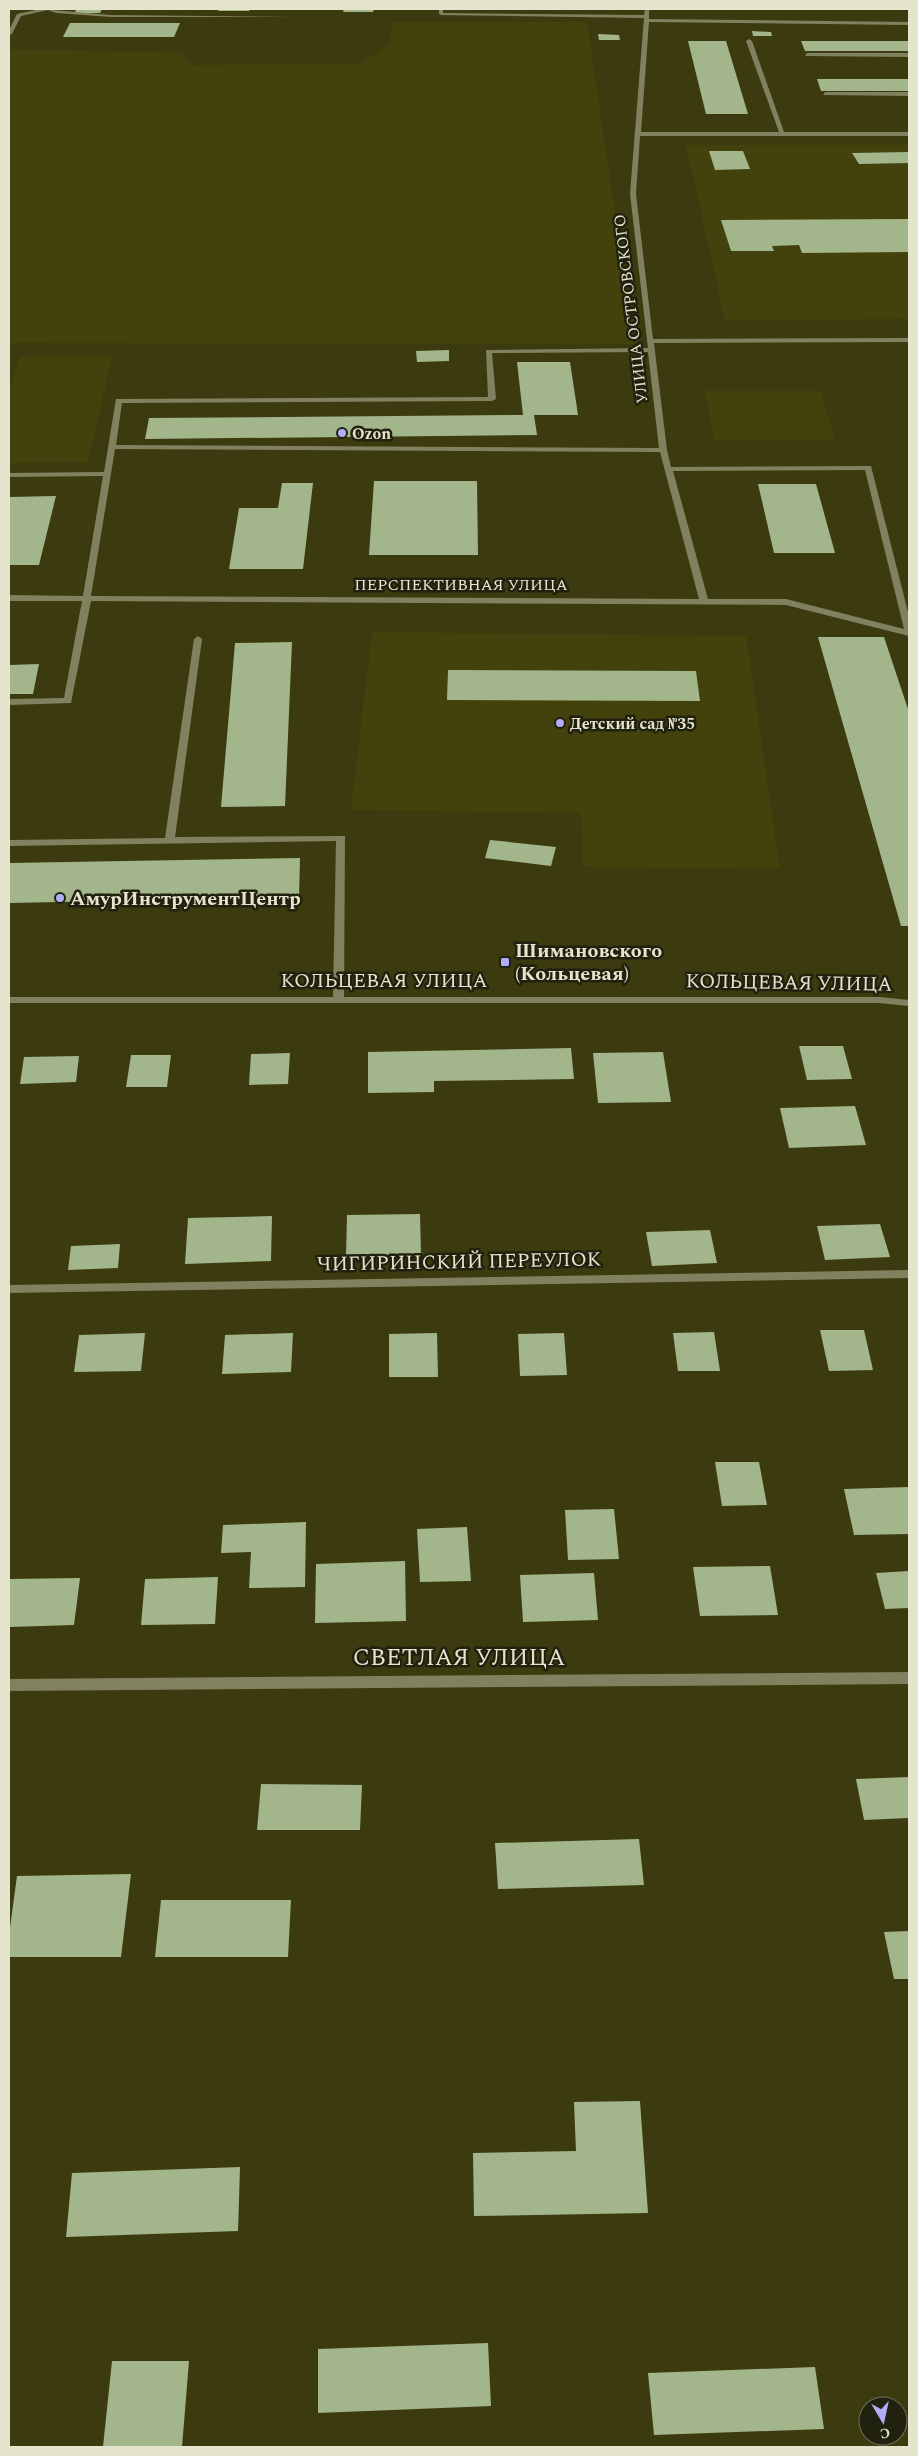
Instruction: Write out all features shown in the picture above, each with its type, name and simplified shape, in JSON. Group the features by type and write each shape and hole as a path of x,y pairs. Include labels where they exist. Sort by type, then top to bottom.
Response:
{"street":[{"path":"9,34 19,14 48,9 56,12 102,16 288,17"},
{"path":"441,9 441,14 909,23"},
{"name":"УЛИЦА ОСТРОВСКОГО","path":"647,9 633,194 663,450 704,601"},
{"path":"749,41 782,134"},
{"path":"807,55 909,55"},
{"path":"825,94 909,94"},
{"path":"638,134 909,134"},
{"path":"650,341 909,340"},
{"path":"9,702 68,701 87,597 118,401 492,398 488,351 651,350"},
{"path":"111,448 663,450"},
{"path":"667,469 868,468 909,633"},
{"path":"9,475 107,474"},
{"name":"ПЕРСПЕКТИВНАЯ УЛИЦА","path":"9,598 786,602 909,633"},
{"path":"170,840 198,640"},
{"path":"9,842 341,838 338,999"},
{"name":"КОЛЬЦЕВАЯ УЛИЦА","path":"9,1000 879,1000 908,1007"},
{"name":"ЧИГИРИНСКИЙ ПЕРЕУЛОК","path":"9,1289 909,1274"},
{"name":"СВЕТЛАЯ УЛИЦА","path":"9,1685 909,1678"}],"shaded area":[{"path":"392,22 587,22 634,344 9,343 9,49 181,53 192,65 359,64 390,44"},
{"path":"686,145 909,145 909,319 725,320"},
{"path":"19,357 112,357 88,462 9,463 9,391"},
{"path":"705,391 821,391 835,440 714,440"},
{"name":"Детский сад №35","path":"372,632 746,636 780,869 583,867 581,813 351,810"}],"building":[{"path":"77,9 102,9 100,13 74,13"},
{"path":"219,9 250,9 249,11 218,11"},
{"path":"344,9 374,9 373,12 343,12"},
{"path":"70,23 180,23 174,37 63,37"},
{"path":"752,31 771,32 772,36 753,36"},
{"path":"598,34 619,35 620,40 599,40"},
{"path":"688,41 726,41 748,114 706,114"},
{"path":"801,41 909,41 909,51 805,51"},
{"path":"817,79 909,79 909,91 821,91"},
{"path":"709,151 743,151 750,169 715,170"},
{"path":"909,152 909,163 859,164 852,153"},
{"path":"909,219 909,252 802,253 799,245 772,246 774,251 731,251 721,220"},
{"path":"449,350 449,361 417,362 416,351"},
{"path":"517,362 570,362 578,415 534,415 537,435 145,439 149,418 523,415"},
{"path":"374,481 477,481 478,555 369,555"},
{"path":"282,483 313,483 303,569 229,569 239,508 278,508"},
{"path":"758,484 816,484 835,553 774,553"},
{"path":"56,496 39,565 9,565 9,497"},
{"path":"818,637 884,637 909,712 909,926 901,926"},
{"path":"292,642 285,806 221,807 235,643"},
{"path":"39,664 33,694 9,694 9,665"},
{"path":"448,670 696,671 700,701 447,700"},
{"path":"490,840 556,847 551,866 485,858"},
{"path":"300,858 299,897 9,903 9,863"},
{"path":"799,1046 843,1046 852,1079 807,1080"},
{"path":"571,1048 574,1079 434,1081 434,1092 368,1093 368,1052"},
{"path":"663,1052 671,1102 598,1103 593,1053"},
{"path":"290,1053 288,1084 249,1085 251,1054"},
{"path":"131,1055 171,1055 167,1087 126,1087"},
{"path":"79,1056 76,1082 20,1084 24,1057"},
{"path":"855,1106 866,1145 789,1148 780,1108"},
{"path":"420,1214 421,1255 346,1256 347,1215"},
{"path":"272,1216 271,1261 185,1264 188,1218"},
{"path":"880,1224 890,1257 825,1260 817,1226"},
{"path":"710,1230 717,1263 652,1266 646,1232"},
{"path":"120,1244 118,1268 68,1270 71,1246"},
{"path":"820,1330 864,1330 873,1370 829,1371"},
{"path":"714,1332 720,1371 678,1371 673,1333"},
{"path":"145,1333 141,1371 74,1372 79,1335"},
{"path":"293,1333 291,1372 222,1374 225,1335"},
{"path":"437,1333 438,1377 389,1377 389,1334"},
{"path":"564,1333 567,1375 520,1376 518,1334"},
{"path":"715,1462 759,1462 767,1505 722,1506"},
{"path":"909,1487 909,1534 854,1535 844,1489"},
{"path":"614,1509 619,1559 568,1560 565,1510"},
{"path":"306,1522 305,1587 249,1588 251,1552 221,1553 223,1525"},
{"path":"467,1527 471,1581 420,1582 417,1529"},
{"path":"405,1561 406,1621 315,1623 316,1564"},
{"path":"770,1566 778,1615 700,1616 693,1567"},
{"path":"909,1571 909,1608 885,1609 876,1573"},
{"path":"594,1573 598,1620 523,1622 520,1575"},
{"path":"218,1577 215,1624 141,1625 145,1579"},
{"path":"80,1578 74,1625 9,1627 9,1579"},
{"path":"909,1777 909,1818 864,1820 856,1779"},
{"path":"261,1784 362,1785 360,1830 257,1830"},
{"path":"639,1839 644,1885 498,1889 495,1843"},
{"path":"131,1874 121,1957 9,1957 9,1935 17,1876"},
{"path":"161,1900 291,1900 288,1957 155,1957"},
{"path":"909,1931 909,1979 894,1979 884,1932"},
{"path":"640,2101 648,2213 474,2216 473,2153 576,2151 574,2102"},
{"path":"240,2167 238,2231 66,2237 72,2173"},
{"path":"488,2343 491,2406 318,2413 318,2349"},
{"path":"112,2361 189,2361 182,2447 103,2447"},
{"path":"815,2367 824,2429 654,2435 648,2373"}],"place":[{"name":"Ozon","path":"342,433"},
{"name":"Детский сад №35","path":"560,723"},
{"name":"АмурИнструментЦентр","path":"60,898"},
{"name":"Шимановского (Кольцевая)","path":"505,962"}]}
